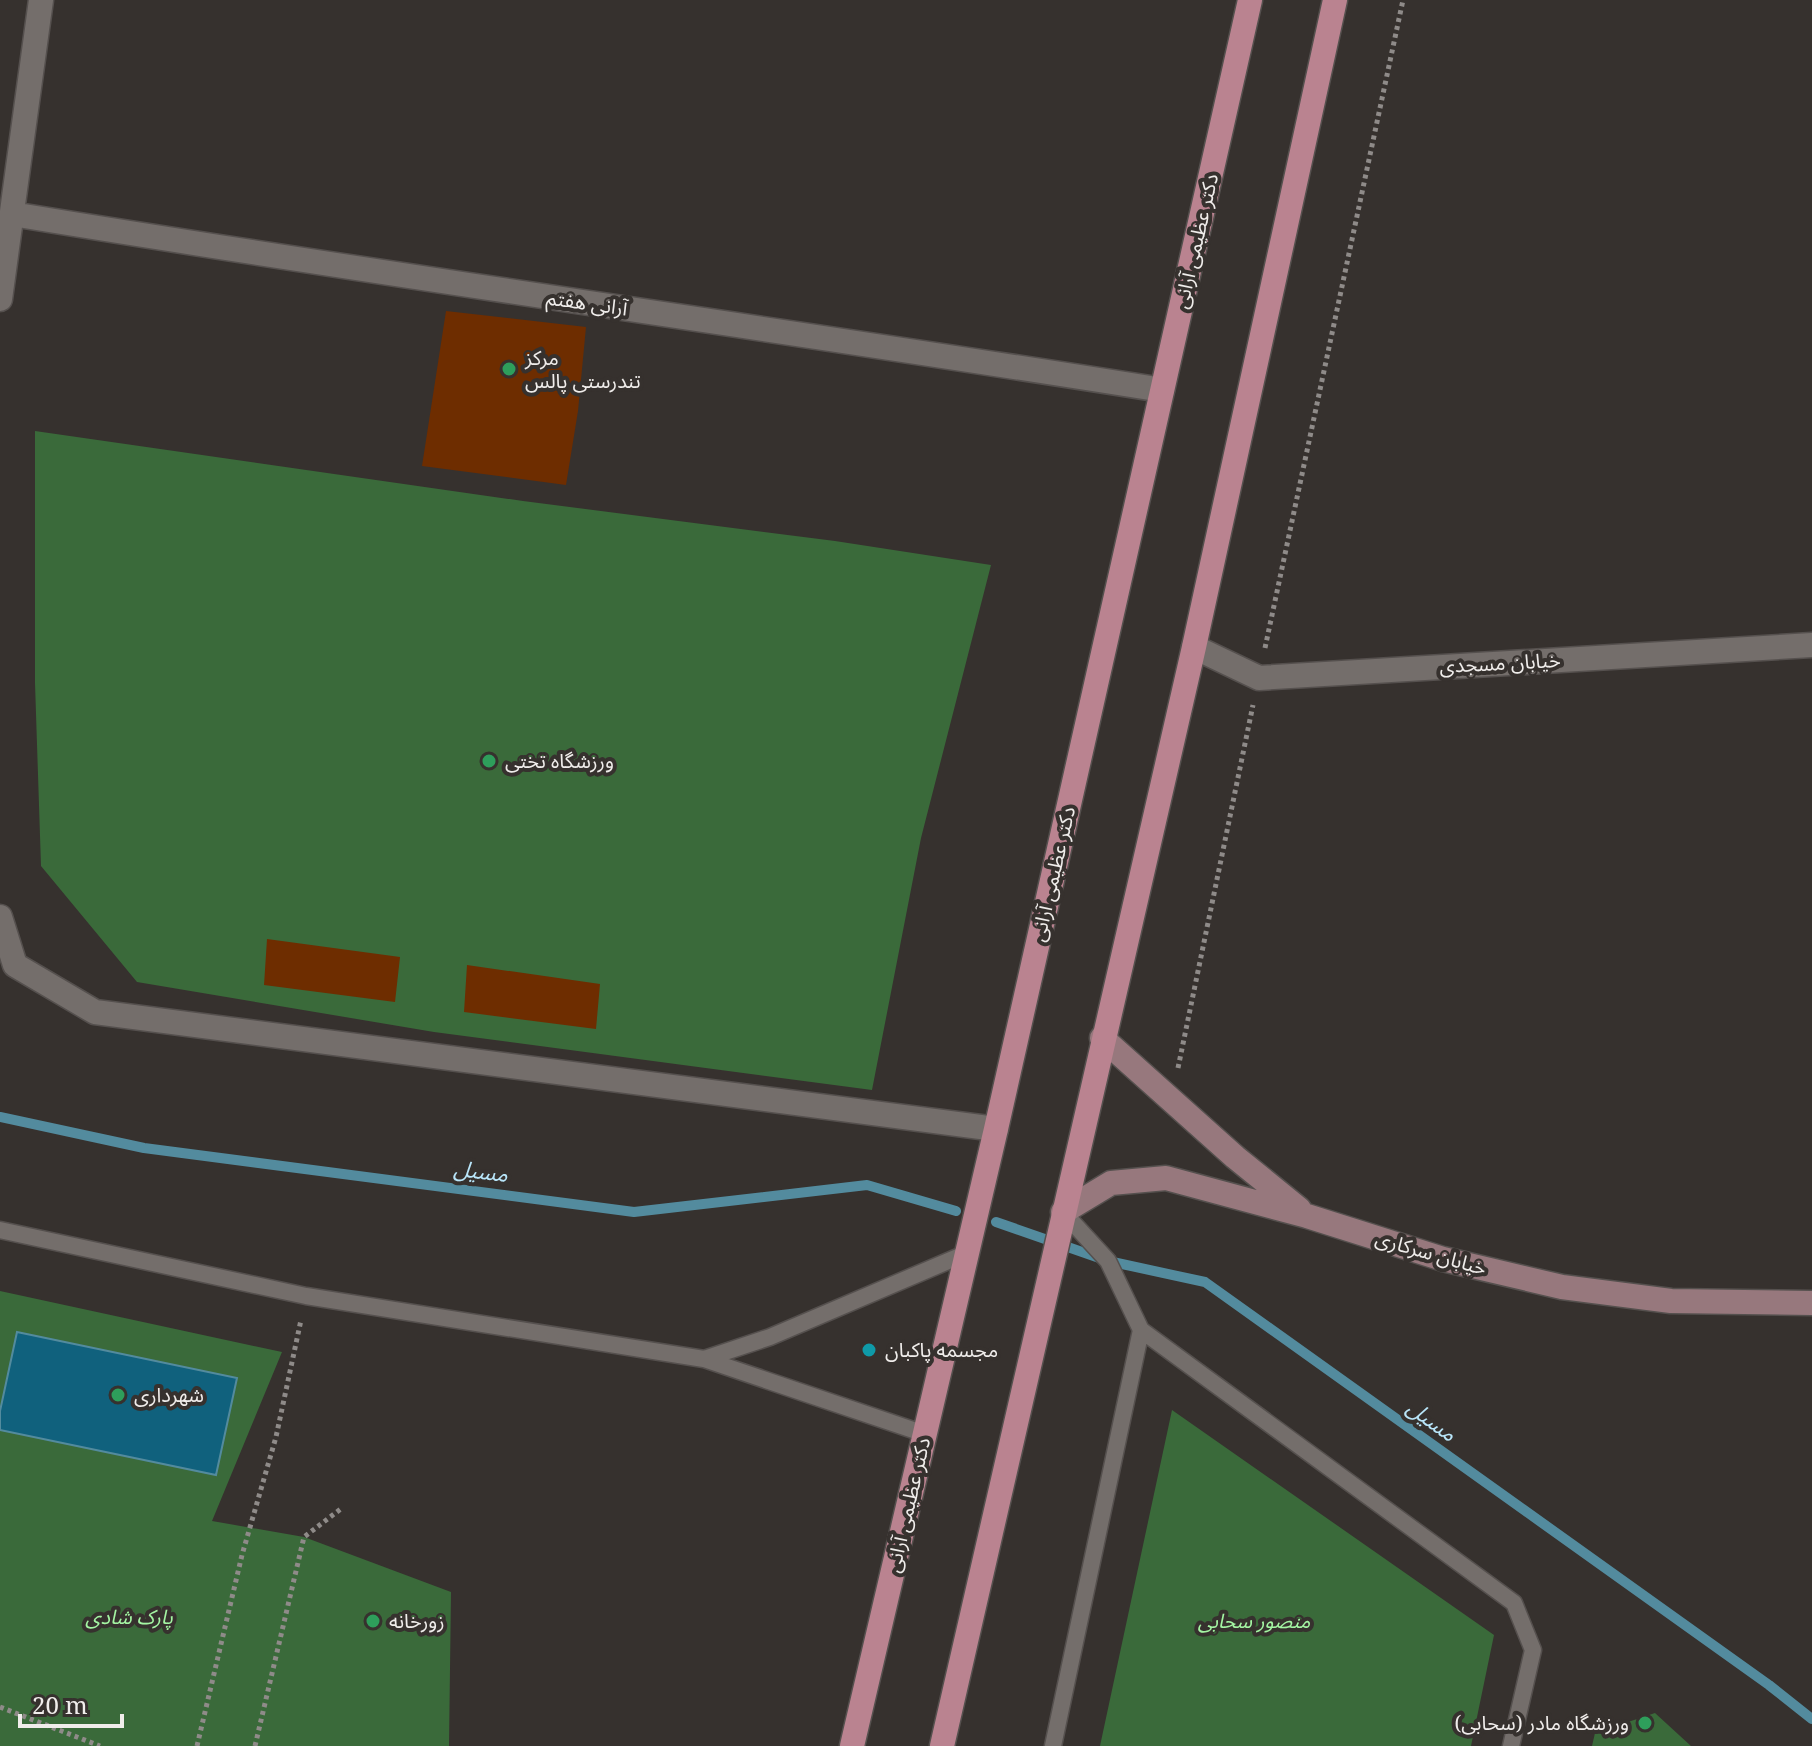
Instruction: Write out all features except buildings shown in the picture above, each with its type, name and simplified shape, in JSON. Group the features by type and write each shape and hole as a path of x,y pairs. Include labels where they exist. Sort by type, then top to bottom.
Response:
{"main road":[{"name":"دکتر عظیمی آرانی","path":"852,1746 996,1129 1250,0"},
{"path":"942,1746 1194,647 1335,0"}],"street":[{"path":"0,299 41,0"},
{"name":"آرانی هفتم","path":"12,214 304,262 1162,390"},
{"name":"خیابان مسجدی","path":"1194,647 1259,678 1812,645"},
{"path":"0,917 15,965 95,1012 996,1129"},
{"path":"1102,1038 1235,1157 1307,1216"},
{"name":"خیابان سرکاری","path":"1062,1218 1111,1183 1166,1178 1307,1216 1443,1259 1562,1287 1671,1301 1812,1303"}],"lane":[{"path":"1062,1218 1108,1261 1141,1330 1514,1603 1533,1650 1511,1746"},
{"path":"0,1230 306,1296 704,1359 925,1434"},
{"path":"704,1359 770,1337 967,1253"},
{"path":"1053,1746 1141,1330"}],"path":[{"path":"1172,1100 1403,0"},
{"path":"197,1746 242,1555 276,1437 306,1296"},
{"path":"255,1746 304,1537 342,1508"},
{"path":"0,1707 100,1746"}],"green space":[{"name":"ورزشگاه تختی","path":"35,431 991,565 921,838 872,1090 434,1032 137,982 41,866 35,683"},
{"name":"پارک شادی","path":"0,1291 282,1352 212,1521 304,1537 451,1592 449,1746 0,1746"},
{"name":"منصور سحابی","path":"1172,1410 1494,1635 1471,1746 1100,1746"},
{"name":"ورزشگاه مادر (سحابی)","path":"1655,1713 1691,1746 1592,1746 1595,1733"}],"water":[{"name":"شهرداری","path":"17,1332 237,1378 216,1475 0,1430 0,1411"}],"waterway":[{"name":"مسیل","path":"0,1117 144,1148 634,1212 867,1185 956,1211"},
{"name":"مسیل","path":"996,1222 1108,1261 1205,1282 1769,1685 1812,1719"}],"place":[{"name":"مرکز تندرستی پالس","path":"509,369"},
{"name":"ورزشگاه تختی","path":"489,761"},
{"name":"مجسمه پاکبان","path":"869,1350"},
{"name":"شهرداری","path":"118,1395"},
{"name":"زورخانه","path":"373,1621"},
{"name":"ورزشگاه مادر (سحابی)","path":"1645,1723"}]}
